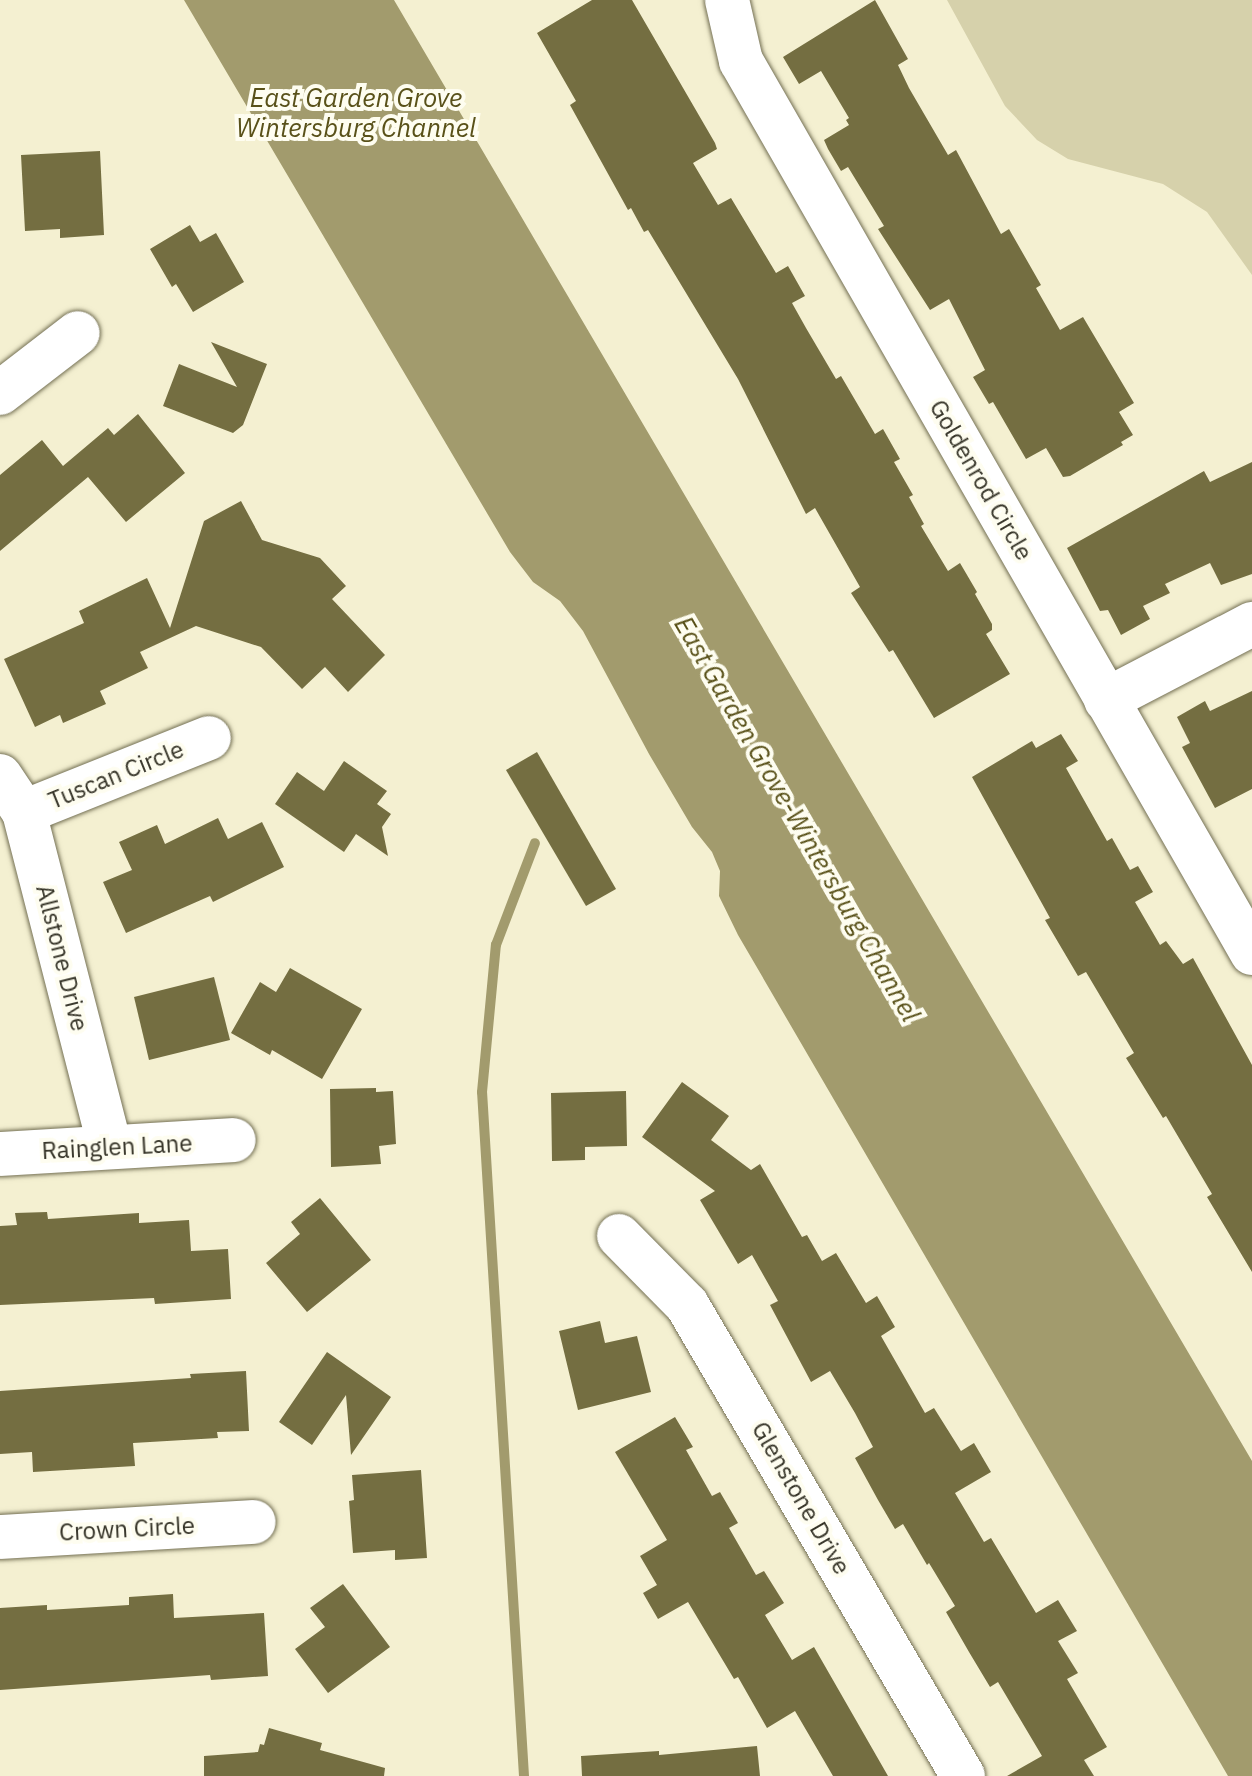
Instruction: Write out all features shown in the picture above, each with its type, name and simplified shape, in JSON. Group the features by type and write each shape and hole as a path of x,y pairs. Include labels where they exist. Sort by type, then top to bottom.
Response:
{"street":[{"name":"Goldenrod Circle","path":"727,0 741,61 1252,953"},
{"path":"0,393 78,333"},
{"path":"1106,700 1252,624"},
{"name":"Tuscan Circle","path":"24,812 209,738"},
{"name":"Allstone Drive","path":"0,776 24,812 110,1146"},
{"name":"Rainglen Lane","path":"0,1154 234,1140"},
{"name":"Glenstone Drive","path":"619,1236 687,1305 963,1776"},
{"name":"Crown Circle","path":"0,1537 254,1522"}],"shaded area":[{"path":"947,0 1252,0 1252,275 1207,212 1163,184 1068,159 1037,140 1005,106"}],"water":[{"name":"East Garden Grove Wintersburg Channel","path":"184,0 394,0 1252,1461 1252,1776 1228,1776 738,935 719,896 720,871 712,852 692,827 649,754 583,631 560,601 533,582 510,552"}],"building":[{"path":"592,0 632,0 715,143 717,149 693,163 718,205 731,198 776,273 788,266 805,296 792,303 806,328 836,379 841,376 875,434 883,429 900,459 894,462 913,495 909,497 924,524 921,526 948,571 960,563 977,592 975,594 992,624 992,630 986,634 1010,674 934,718 893,650 889,652 851,593 860,587 815,508 806,514 738,379 648,230 644,232 631,208 628,210 570,105 576,101 537,33"},
{"path":"875,0 908,59 898,65 909,88 948,155 956,150 1001,234 1009,229 1041,285 1036,288 1060,330 1083,317 1134,403 1119,412 1133,435 1121,442 1123,445 1070,476 1063,477 1046,448 1026,459 993,402 989,404 973,377 985,370 949,299 930,310 878,229 884,226 848,167 841,171 828,149 824,140 849,125 846,120 849,118 821,71 799,84 783,57"},
{"path":"100,151 104,235 60,238 60,229 25,231 21,155"},
{"path":"190,225 200,242 216,233 244,282 193,312 176,284 172,287 150,249"},
{"path":"211,342 267,364 243,425 233,433 163,406 179,364 237,387"},
{"path":"138,414 185,473 126,522 88,477 0,551 0,475 42,440 63,466 108,428 114,435"},
{"path":"1252,462 1252,574 1221,585 1210,563 1165,584 1170,593 1143,606 1150,619 1121,635 1108,610 1100,611 1067,548 1204,471 1210,482"},
{"path":"241,501 262,540 320,558 346,586 332,599 385,655 348,692 325,667 302,689 261,647 196,626 140,652 148,668 100,691 106,704 63,723 60,715 35,727 4,659 84,623 79,611 147,578 170,628 204,521"},
{"path":"1252,691 1252,789 1215,808 1182,747 1190,743 1177,717 1205,701 1210,711"},
{"path":"1061,734 1078,761 1066,768 1107,841 1112,838 1130,870 1138,866 1153,892 1135,902 1160,945 1166,941 1183,964 1193,958 1252,1065 1252,1272 1207,1197 1212,1194 1166,1116 1163,1118 1126,1058 1134,1053 1086,972 1078,976 1045,920 1050,918 972,777 1032,741 1036,748"},
{"path":"537,752 616,889 586,906 506,770"},
{"path":"344,761 387,791 377,804 391,814 382,827 388,856 356,834 344,852 275,804 297,772 324,791"},
{"path":"218,818 228,839 262,822 284,867 213,902 210,896 126,933 103,882 132,870 119,842 157,825 165,844"},
{"path":"290,968 362,1009 322,1079 272,1050 270,1055 231,1033 260,982 276,992"},
{"path":"214,977 230,1040 149,1060 134,997"},
{"path":"682,1082 729,1116 711,1140 751,1170 760,1164 802,1237 807,1235 822,1261 836,1253 866,1303 877,1296 895,1327 881,1336 925,1413 934,1408 961,1451 974,1443 991,1472 955,1493 984,1542 991,1538 1036,1613 1058,1600 1077,1631 1058,1641 1078,1673 1067,1679 1107,1747 1084,1760 1094,1776 1007,1776 1042,1756 998,1682 990,1687 946,1612 955,1606 903,1524 895,1529 855,1458 873,1447 855,1413 830,1371 811,1382 770,1305 778,1301 752,1255 738,1264 700,1200 715,1191 642,1137"},
{"path":"376,1088 376,1092 393,1091 396,1144 379,1146 381,1164 331,1167 330,1089"},
{"path":"626,1091 627,1146 585,1147 585,1160 552,1161 551,1093"},
{"path":"320,1198 371,1260 307,1312 266,1263 300,1234 291,1222"},
{"path":"47,1212 48,1219 139,1213 139,1223 189,1220 191,1251 228,1249 231,1299 155,1304 154,1298 0,1305 0,1226 17,1225 15,1213"},
{"path":"600,1321 605,1343 637,1336 651,1392 578,1410 559,1331"},
{"path":"327,1352 391,1397 351,1455 346,1395 312,1445 279,1422"},
{"path":"246,1371 249,1431 217,1432 218,1438 133,1443 135,1466 33,1472 32,1452 0,1454 0,1391 191,1378 190,1374"},
{"path":"675,1417 693,1447 686,1450 712,1496 720,1492 738,1523 729,1528 756,1575 764,1571 784,1603 765,1615 792,1660 814,1647 888,1776 833,1776 795,1711 767,1728 738,1677 734,1679 688,1602 658,1619 643,1593 657,1585 640,1556 667,1540 615,1452"},
{"path":"421,1470 427,1558 395,1560 395,1550 353,1553 349,1501 354,1500 352,1475"},
{"path":"343,1584 390,1647 328,1693 295,1649 325,1627 310,1608"},
{"path":"173,1594 174,1618 264,1613 268,1676 211,1680 210,1675 0,1690 0,1608 47,1605 47,1610 129,1605 129,1597"},
{"path":"269,1728 322,1743 320,1750 385,1768 384,1776 204,1776 204,1756 258,1752 260,1744 264,1745"},
{"path":"757,1746 760,1776 582,1776 581,1756 659,1751 659,1755"}],"waterway":[{"path":"524,1776 482,1092 496,945 535,843"}],"water label":[{"name":"East Garden Grove-Wintersburg Channel","path":"797,819"}]}
